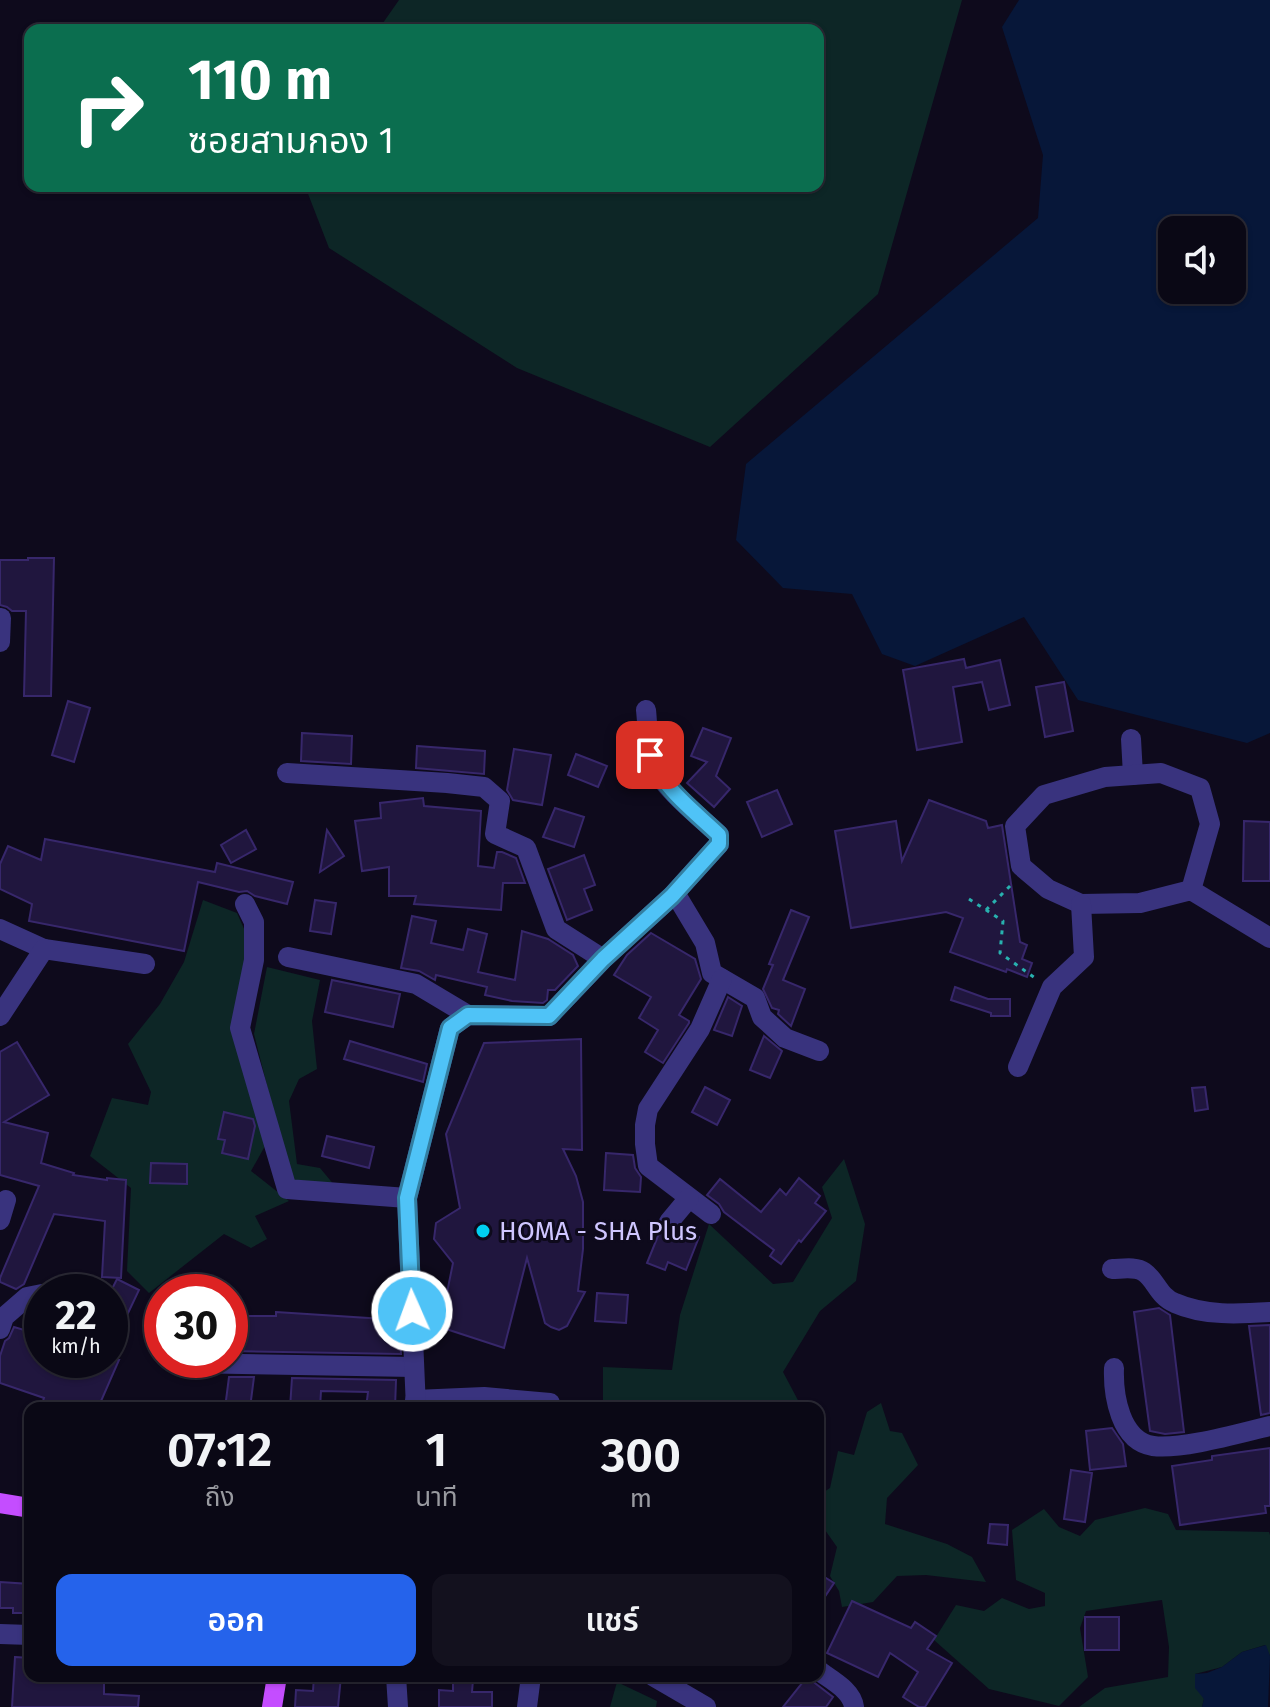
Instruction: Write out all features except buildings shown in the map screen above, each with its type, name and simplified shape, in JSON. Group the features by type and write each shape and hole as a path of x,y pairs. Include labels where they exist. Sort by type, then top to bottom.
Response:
{"main road":[{"path":"0,1503 24,1507"},
{"path":"272,1707 276,1682"}],"street":[{"path":"0,642 1,618"},
{"path":"288,957 416,984 468,1015 549,1016 603,959 675,893 719,844 719,835 665,782 655,768 650,755 646,710"},
{"path":"1131,739 1133,775"},
{"path":"287,773 484,787 500,801 495,834 526,848 556,929 603,959"},
{"path":"1191,890 1210,824 1200,788 1161,773 1105,777 1044,795 1015,826 1021,866 1048,889 1081,904 1140,903 1191,890 1270,938"},
{"path":"675,893 705,943 712,973 755,998 762,1017 785,1038 819,1051"},
{"path":"245,904 254,922 254,960 240,1028 287,1189 407,1198"},
{"path":"1018,1067 1051,990 1084,957 1081,904"},
{"path":"0,929 44,949 145,964"},
{"path":"0,1016 44,949"},
{"path":"711,1214 648,1166 645,1125 648,1109 700,1029 722,979"},
{"path":"416,1402 407,1198 450,1028 468,1015"},
{"path":"669,1222 689,1198"},
{"path":"1112,1269 1144,1272 1166,1299 1202,1311 1270,1312"},
{"path":"1,1320 24,1300"},
{"path":"248,1364 414,1367"},
{"path":"1114,1368 1113,1384 1122,1420 1141,1442 1153,1446 1180,1445 1270,1426"},
{"path":"430,1402 466,1396 538,1402"},
{"path":"0,1634 24,1635"},
{"path":"824,1675 851,1695 854,1707"},
{"path":"396,1682 398,1707"},
{"path":"527,1707 530,1682"},
{"path":"663,1682 706,1707"}],"path":[{"path":"986,910 1026,870"},
{"path":"969,899 1003,921 1000,953 1051,990"}],"green space":[{"path":"399,0 962,0 878,294 710,447 517,368 329,248 307,192 824,192 824,24 382,24"},
{"path":"203,900 237,913 245,931 245,965 232,1032 265,1146 251,1171 289,1201 255,1216 267,1239 251,1248 224,1234 173,1274 144,1274 144,1288 127,1271 131,1188 90,1156 112,1098 148,1105 151,1092 128,1044 160,1004 184,962"},
{"path":"267,967 320,980 312,1021 317,1069 299,1079 289,1101 297,1164 320,1168 335,1186 294,1180 289,1173 254,1034"},
{"path":"844,1159 865,1224 856,1281 820,1311 783,1372 799,1402 603,1402 603,1367 672,1370 680,1315 709,1224 773,1284 793,1282 832,1218 822,1187"},
{"path":"881,1403 890,1431 902,1433 918,1465 887,1498 885,1524 947,1544 972,1557 986,1582 926,1575 897,1576 873,1602 842,1607 839,1591 830,1576 837,1547 824,1529 824,1492 830,1488 838,1451 854,1455 867,1412"},
{"path":"1145,1508 1168,1514 1176,1530 1269,1532 1270,1535 1270,1656 1265,1645 1242,1652 1222,1667 1195,1674 1204,1699 1202,1707 1079,1707 1105,1688 1168,1677 1169,1647 1162,1600 1086,1611 1080,1628 1088,1677 1059,1706 989,1689 934,1640 956,1605 984,1611 1002,1598 1029,1609 1045,1606 1045,1593 1016,1580 1012,1530 1044,1509 1059,1527 1080,1536 1095,1520"},
{"path":"617,1682 657,1701 656,1707 610,1707"}],"water":[{"path":"1019,0 1270,0 1270,733 1247,743 1078,700 1024,617 915,666 882,654 852,594 783,588 736,540 746,464 1038,218 1043,155 1002,27"},
{"path":"1266,1645 1270,1656 1268,1707 1202,1707 1204,1699 1195,1688 1195,1674 1222,1667 1242,1652"}],"place":[{"name":"HOMA - SHA Plus","path":"483,1231"}],"route":[{"path":"412,1311 407,1198 450,1028 468,1015 549,1016 603,959 672,896 719,844 719,835 665,782 650,755"}]}
